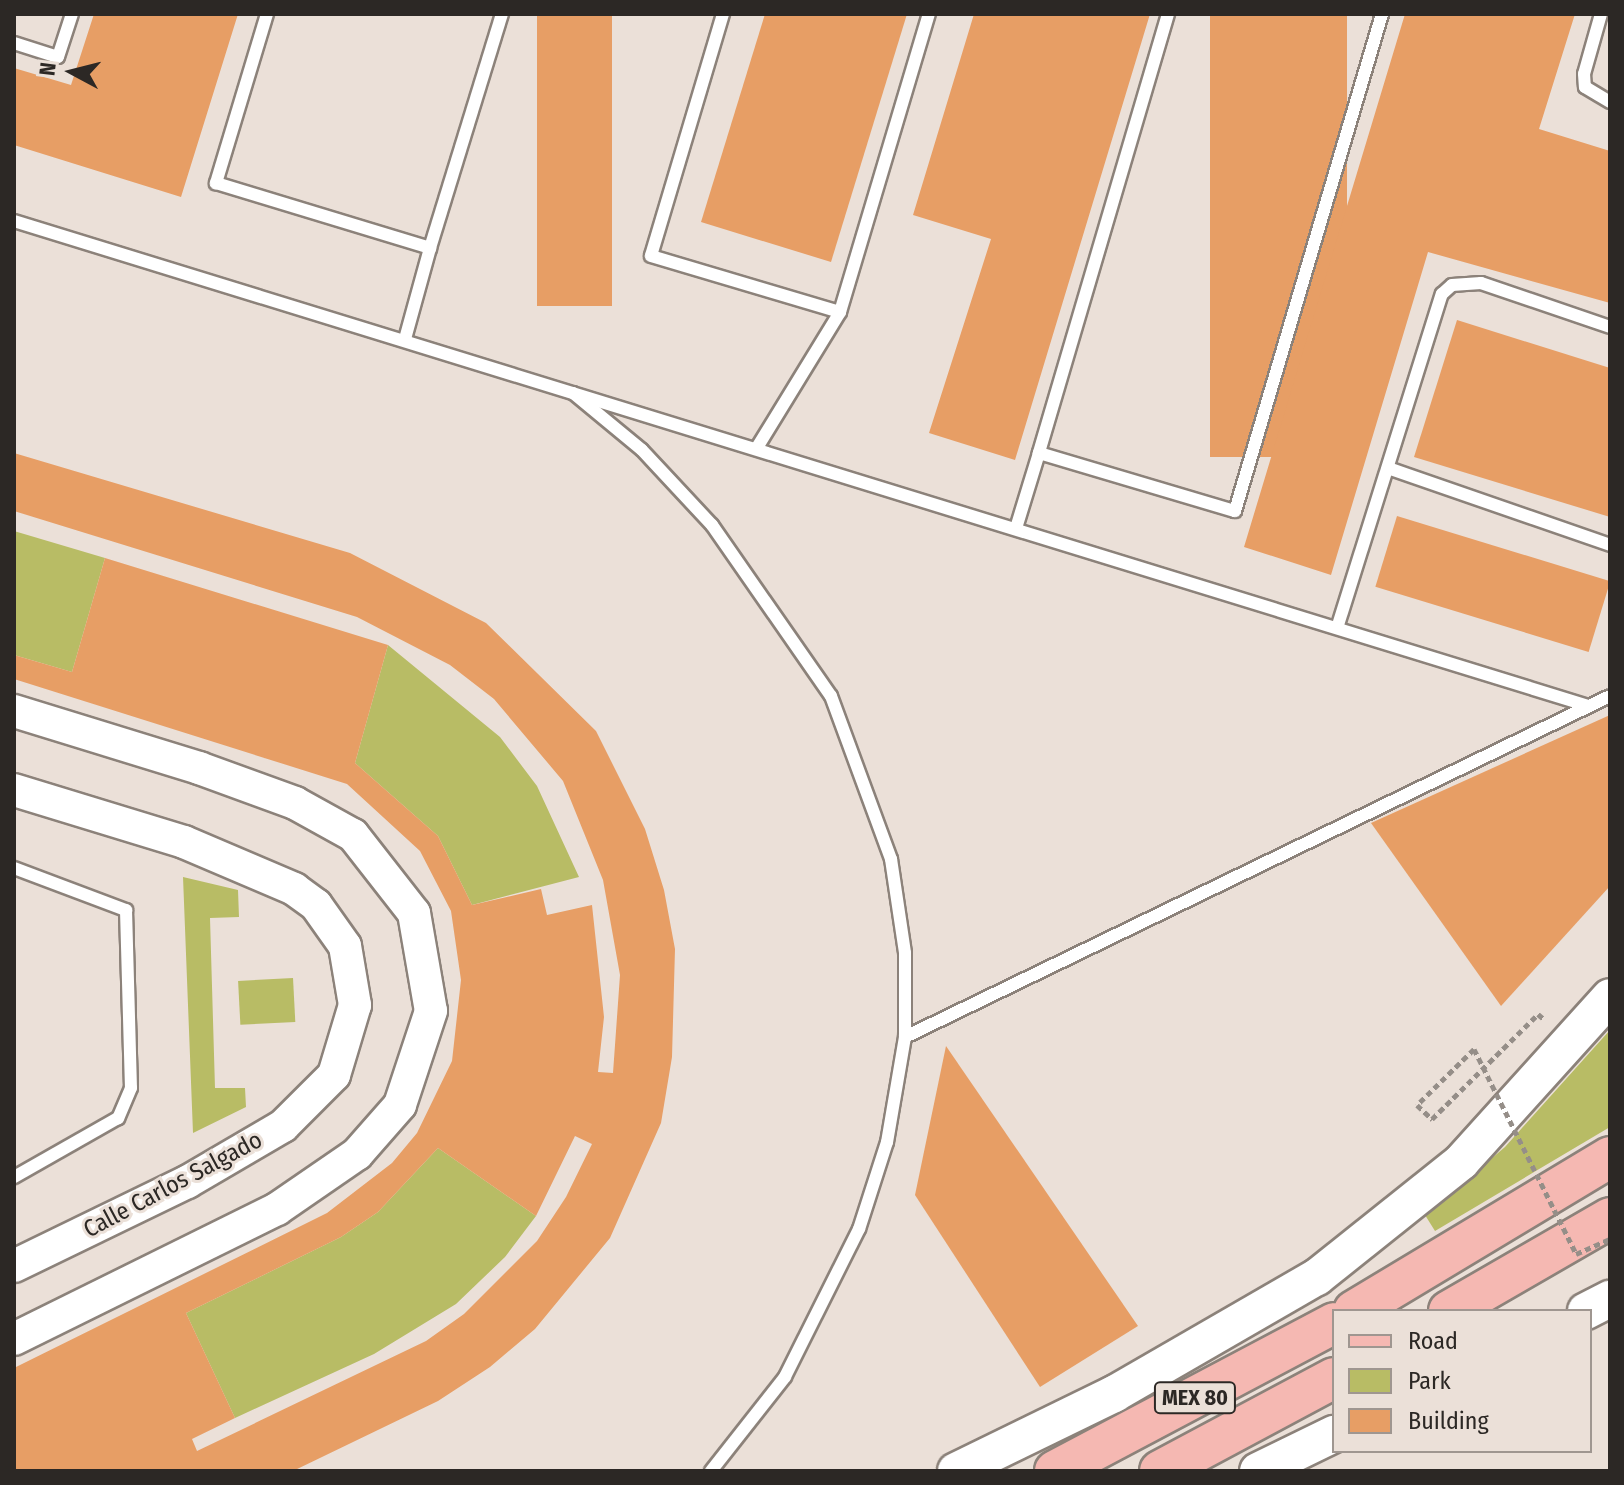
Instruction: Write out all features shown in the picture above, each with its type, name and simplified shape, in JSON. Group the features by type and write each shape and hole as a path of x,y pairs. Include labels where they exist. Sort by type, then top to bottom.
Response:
{"main road":[{"path":"956,1471 1114,1394 1317,1277 1461,1162 1610,997"},
{"path":"1357,1309 1610,1157"},
{"path":"1452,1309 1610,1218"},
{"path":"1590,1309 1610,1299"},
{"name":"MEX 80","path":"1055,1471 1332,1324"},
{"name":"MEX 80","path":"1160,1471 1332,1379"},
{"path":"1258,1471 1332,1435"}],"street":[{"path":"14,711 199,768 295,803 353,835 378,857 414,913 431,1011 405,1095 357,1154 277,1209 14,1339"},
{"name":"Calle Carlos Salgado","path":"14,790 184,842 294,889 316,905 345,946 355,1005 334,1075 283,1126 187,1182 14,1266"}],"lane":[{"path":"14,43 58,57 72,14"},
{"path":"267,14 216,183 430,248"},
{"path":"405,339 502,14"},
{"path":"723,14 651,256 840,312"},
{"path":"758,446 840,312 929,14"},
{"path":"1017,525 1168,14"},
{"path":"1039,453 1235,511 1382,14"},
{"path":"1601,14 1584,74 1585,87 1610,102"},
{"path":"14,221 1017,525 1589,706"},
{"path":"1338,625 1388,468 1434,307 1452,285 1481,283 1610,327"},
{"path":"568,388 642,450 712,525 831,696 891,859 905,953 905,1037 887,1142 836,1280 785,1377 711,1471"},
{"path":"1388,468 1610,545"},
{"path":"905,1037 1610,696"},
{"path":"14,868 126,910 131,1088 118,1118 14,1177"}],"path":[{"path":"1571,1043 1538,1014 1432,1119 1417,1105 1474,1049 1576,1254 1610,1239"}],"green space":[{"path":"14,531 105,558 72,672 14,655"},
{"path":"388,645 500,737 537,786 579,877 472,905 438,836 355,763"},
{"path":"183,877 238,890 239,917 210,918 215,1088 245,1088 246,1107 193,1133"},
{"path":"293,978 295,1022 240,1025 238,981"},
{"path":"1610,1030 1610,1127 1435,1231 1425,1215 1505,1147"},
{"path":"438,1148 536,1216 505,1257 456,1304 374,1354 235,1418 186,1313 341,1237 378,1212"}],"building":[{"path":"94,14 238,14 181,197 14,145 14,68 71,85"},
{"path":"537,14 612,14 612,306 537,306"},
{"path":"765,14 907,14 831,262 701,222"},
{"path":"974,14 1150,14 1015,460 929,433 991,239 913,215"},
{"path":"1210,14 1347,14 1347,457 1210,457"},
{"path":"1405,14 1575,14 1539,129 1610,151 1610,303 1428,252 1331,575 1244,547"},
{"path":"1457,320 1610,368 1610,517 1414,457"},
{"path":"14,453 350,553 486,623 596,731 645,829 664,890 675,949 672,1057 661,1123 610,1238 535,1329 490,1367 438,1401 293,1471 14,1471 14,1368 327,1213 392,1163 417,1133 452,1061 461,980 451,911 420,851 347,784 14,679 14,655 72,672 105,558 388,645 355,763 438,836 472,905 541,889 547,915 592,905 604,1017 598,1072 613,1073 620,975 603,880 563,781 494,699 450,665 357,617 14,511","holes":["575,1136 592,1144 566,1197 537,1241 464,1314 426,1341 197,1451 192,1439 235,1418 186,1313 341,1237 378,1212 438,1148 536,1216"]},
{"path":"1397,516 1610,581 1589,652 1375,587"},
{"path":"1610,715 1610,886 1501,1006 1371,823"},
{"path":"946,1046 1138,1326 1040,1387 915,1195"}]}
